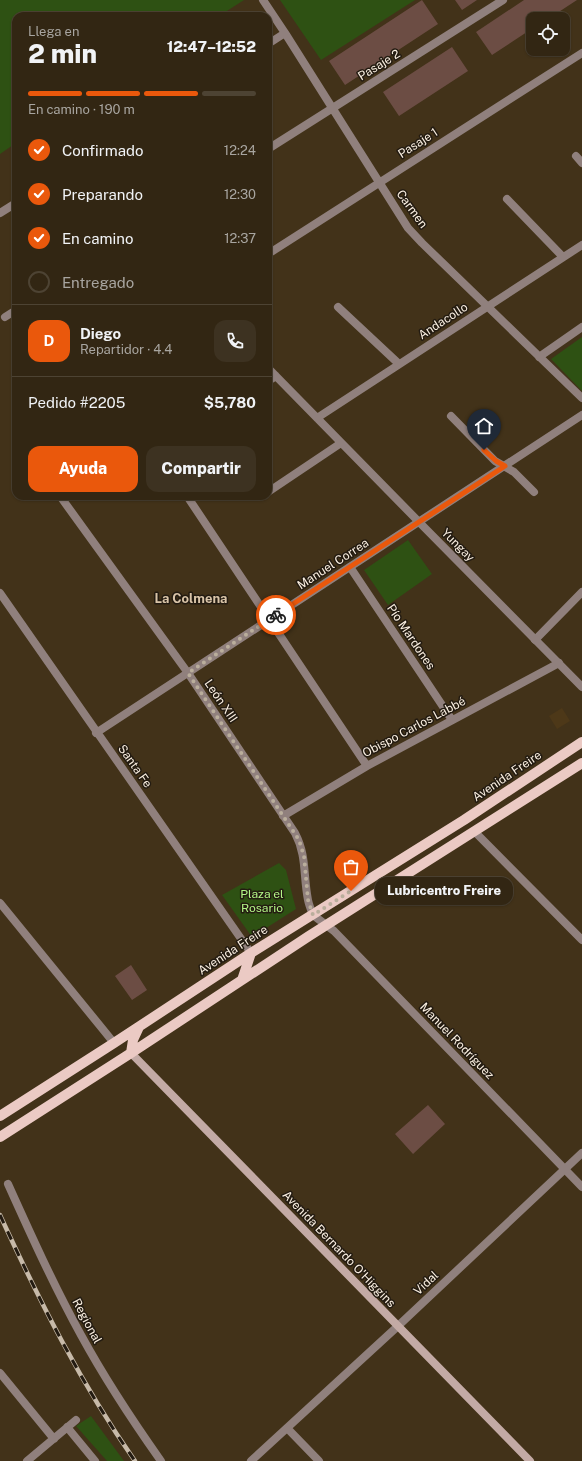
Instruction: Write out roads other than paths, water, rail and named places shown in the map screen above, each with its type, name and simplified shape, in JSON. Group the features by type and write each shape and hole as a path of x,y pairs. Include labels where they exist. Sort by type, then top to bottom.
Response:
{"main road":[{"name":"Avenida Freire","path":"0,1116 251,953 464,820 582,742"},
{"path":"0,1137 327,924 582,763"},
{"path":"242,980 251,953"},
{"path":"131,1053 133,1040 140,1026"},
{"name":"Avenida Bernardo O'Higgins","path":"131,1053 530,1461"}],"street":[{"name":"Carmen","path":"263,0 271,12"},
{"name":"Pasaje 2","path":"272,146 503,0"},
{"name":"Carmen","path":"272,13 408,228 582,398"},
{"path":"272,42 286,33"},
{"name":"Pasaje 1","path":"272,251 582,54"},
{"path":"576,156 582,163"},
{"path":"507,199 563,257"},
{"path":"0,213 12,206"},
{"name":"Andacollo","path":"317,418 582,245"},
{"path":"338,307 399,364"},
{"path":"5,317 12,313"},
{"path":"539,357 582,327"},
{"name":"Yungay","path":"272,372 582,687"},
{"path":"272,378 276,376"},
{"name":"Manuel Correa","path":"96,732 270,620 582,415"},
{"path":"451,416 496,461 514,472 534,492"},
{"path":"272,489 341,443"},
{"name":"León XIII","path":"63,500 188,673 294,833 302,848 308,900 313,915"},
{"path":"190,500 367,766"},
{"name":"Pío Mardones","path":"350,567 452,720"},
{"path":"535,640 582,592"},
{"name":"Santa Fe","path":"0,593 251,953"},
{"name":"Obispo Carlos Labbé","path":"283,816 367,766 559,663"},
{"path":"474,831 582,940"},
{"path":"0,903 114,1043"},
{"name":"Manuel Rodríguez","path":"313,915 327,924 582,1187"},
{"name":"Vidal","path":"251,1461 398,1326 582,1153"},
{"name":"Regional","path":"8,1184 39,1252 80,1334 110,1386 161,1461"},
{"path":"0,1373 54,1438"},
{"path":"27,1461 76,1420"},
{"path":"67,1427 95,1461"},
{"path":"287,1428 319,1461"}],"railway":[{"path":"0,1215 46,1310 79,1372 115,1432 135,1461"}],"place":[{"name":"Lubricentro Freire","path":"351,891"}],"district":[{"name":"La Colmena","path":"191,598"}],"park label":[{"name":"Plaza el Rosario","path":"262,901"}]}
